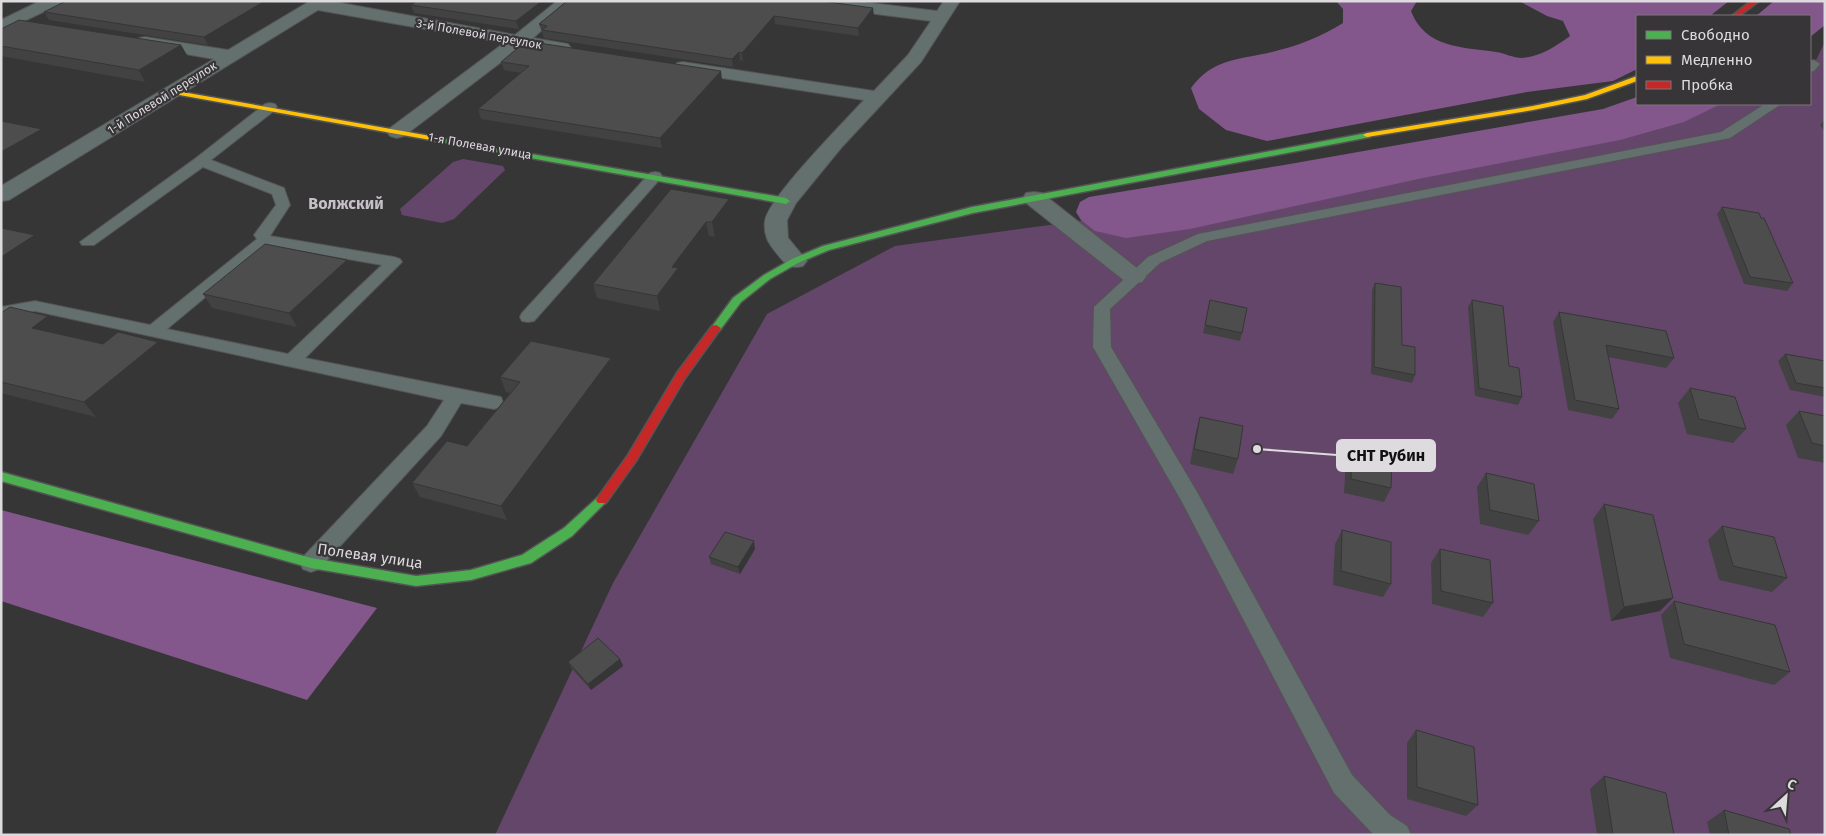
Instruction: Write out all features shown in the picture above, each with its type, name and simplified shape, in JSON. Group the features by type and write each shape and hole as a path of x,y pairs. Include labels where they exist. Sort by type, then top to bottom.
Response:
{"street":[{"path":"7,24 54,1"},
{"path":"397,132 518,41 567,1"},
{"path":"795,261 777,239 776,220 786,201 834,144 915,58 947,9 813,1"},
{"path":"1736,15 1756,1"},
{"name":"3-й Полевой переулок","path":"319,3 518,41 577,50"},
{"name":"1-й Полевой переулок","path":"1,195 319,3"},
{"path":"7,24 41,26"},
{"path":"126,39 231,56"},
{"path":"665,64 879,97"},
{"name":"Полевая улица","path":"1,476 311,563 416,581 471,575 526,559 568,532 597,506 632,458 681,376 737,300 768,277 795,261 826,248 864,237 972,210 1314,144 1542,106 1587,97 1636,78"},
{"name":"1-я Полевая улица","path":"174,92 270,107 397,132 655,176 786,201"},
{"path":"1034,198 1134,277"}],"lane":[{"path":"1398,835 1381,824 1343,784 1190,498 1102,348 1102,307 1154,260 1203,237 1725,135 1772,105"},
{"path":"88,242 201,161 270,107"},
{"path":"201,161 279,191 283,204 262,235 265,240"},
{"path":"528,316 655,176"},
{"path":"152,332 265,240 394,262 290,362"},
{"path":"1,312 35,306 290,362 494,402"},
{"path":"311,563 434,431 456,396"}],"shaded area":[{"path":"1336,1 1417,1 1411,11 1417,23 1435,39 1458,47 1496,52 1522,58 1541,53 1570,36 1563,21 1547,16 1519,1 1729,1 1711,15 1636,15 1636,70 1613,81 1527,92 1267,141 1226,130 1199,109 1191,88 1208,71 1227,62 1272,52 1317,37 1343,23 1343,9"},
{"path":"1774,1 1825,1 1825,25 1811,36 1811,15 1757,15"},
{"path":"1825,42 1825,835 495,835 613,583 767,314 895,246 1123,215 1698,105 1811,105 1811,65 1814,64"},
{"path":"1636,97 1636,105 1719,105 1684,122 1620,140 1423,178 1190,229 1126,238 1095,231 1081,220 1076,212 1080,202 1089,197 1603,109"},
{"path":"463,159 503,166 505,170 454,219 442,223 402,215 400,209 453,162"},
{"path":"1,510 377,608 307,700 1,601"}],"building":[{"path":"66,1 265,1 204,37 44,12"},
{"path":"417,1 542,1 516,21 411,5"},
{"path":"567,1 821,1 873,8 858,28 774,16 742,53 739,52 732,59 542,30 547,26 539,24"},
{"path":"19,20 181,45 139,70 1,46 1,29"},
{"path":"526,41 721,71 660,138 478,109 529,66 501,62"},
{"path":"1,121 42,129 1,152"},
{"path":"671,189 729,199 712,222 706,222 672,267 678,268 657,296 593,284"},
{"path":"1722,207 1759,213 1761,218 1764,218 1793,283 1750,277"},
{"path":"1,228 35,235 1,257"},
{"path":"265,244 347,260 289,313 203,294"},
{"path":"1375,283 1401,287 1402,345 1415,347 1415,375 1374,367"},
{"path":"1210,300 1247,308 1242,333 1205,325"},
{"path":"1472,300 1503,306 1509,366 1519,368 1522,397 1479,388"},
{"path":"10,307 48,316 32,328 103,344 118,332 158,342 84,402 1,382 1,313"},
{"path":"1559,312 1666,331 1674,358 1606,345 1619,409 1575,400"},
{"path":"531,341 611,358 501,506 412,483 447,441 467,446 520,382 500,377"},
{"path":"1785,354 1825,361 1825,388 1796,383"},
{"path":"1690,388 1735,397 1746,429 1699,419"},
{"path":"1799,411 1825,416 1825,446 1812,443"},
{"path":"1200,417 1243,426 1238,459 1194,449"},
{"path":"1352,444 1392,453 1391,488 1351,479"},
{"path":"1486,473 1534,484 1539,521 1490,510"},
{"path":"1604,504 1653,515 1673,598 1624,607"},
{"path":"1722,526 1774,537 1787,578 1733,566"},
{"path":"1342,530 1391,542 1391,584 1341,571"},
{"path":"725,532 754,541 738,567 709,557"},
{"path":"1440,549 1490,560 1493,603 1441,591"},
{"path":"1674,601 1775,625 1790,672 1684,644"},
{"path":"598,638 620,659 588,684 568,662"},
{"path":"1416,730 1474,747 1478,805 1417,787"},
{"path":"1604,776 1666,793 1674,835 1613,835"},
{"path":"1724,810 1789,829 1791,835 1729,835"}],"traffic: fast":[{"path":"716,328 737,300 767,277 795,261 826,248 972,210 1367,135"},
{"path":"436,139 786,201"},
{"path":"1,476 311,563 416,581 471,575 526,559 568,532 602,500"}],"traffic: slow":[{"path":"1367,135 1533,108 1587,97 1636,78"},
{"path":"174,92 436,139"}],"traffic: jam":[{"path":"1736,15 1756,1"},
{"path":"602,500 632,458 681,376 716,328"}],"place":[{"name":"СНТ Рубин","path":"1257,449"}],"district":[{"name":"Волжский","path":"346,203"}]}
